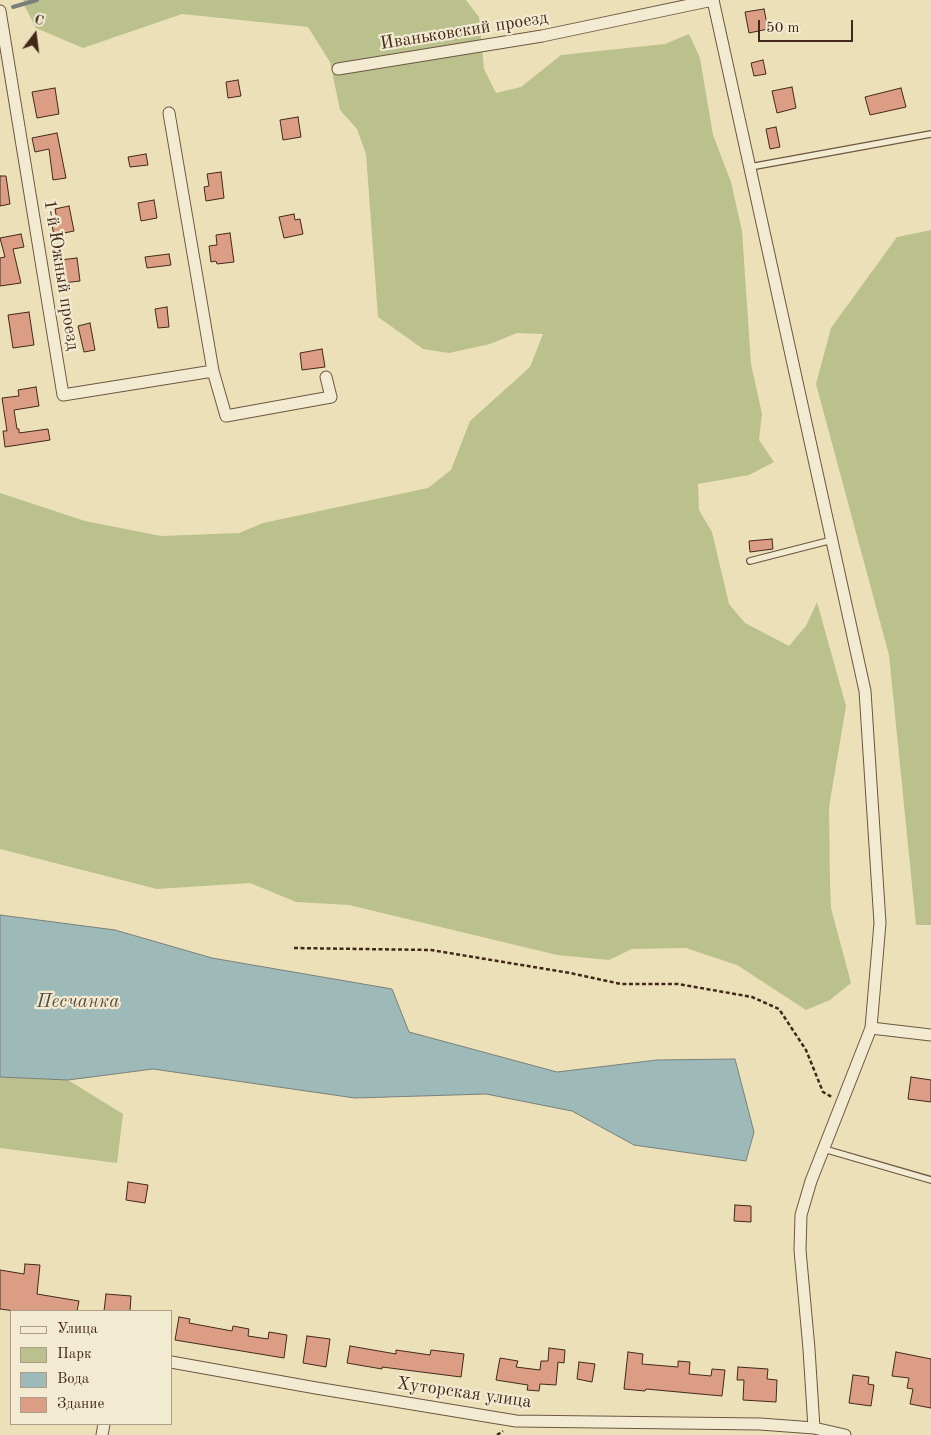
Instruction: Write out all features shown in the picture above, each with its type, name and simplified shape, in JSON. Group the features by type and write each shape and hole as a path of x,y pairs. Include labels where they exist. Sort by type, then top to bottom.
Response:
{"street":[{"name":"Иваньковский проезд","path":"338,69 542,36 713,0"},
{"path":"713,0 865,691 880,923 871,1028 811,1181 801,1215 800,1250 814,1428"},
{"name":"1-й Южный проезд","path":"0,15 63,394 214,371"},
{"path":"169,113 214,371 226,416 331,397 326,377"},
{"path":"871,1028 931,1035"},
{"name":"Хуторская улица","path":"172,1362 516,1421 760,1424 814,1428 845,1435"}],"lane":[{"path":"750,167 931,134"},
{"path":"750,561 832,540"},
{"path":"824,1149 931,1180"}],"path":[{"path":"294,948 431,950 570,973 621,984 678,984 752,997 779,1010 806,1050 823,1092 842,1104"}],"green space":[{"path":"24,0 466,0 479,17 484,69 496,93 521,87 561,55 665,44 689,34 700,58 713,135 731,182 742,231 751,364 762,414 759,440 774,462 749,475 698,484 699,510 712,532 729,604 745,623 789,646 806,626 817,602 846,706 829,807 830,882 831,908 851,983 830,1000 806,1010 737,965 686,948 632,949 609,960 557,955 349,905 296,902 250,883 157,889 0,849 0,493 85,521 161,536 239,533 263,523 428,488 451,470 470,421 530,367 543,334 517,333 490,344 449,353 423,349 378,317 366,154 357,129 340,110 330,62 308,27 182,14 83,48 36,28 23,3"},
{"path":"931,230 931,925 916,925 889,655 816,384 831,328 897,237"},
{"path":"0,1077 68,1080 123,1114 117,1163 0,1148"}],"water":[{"name":"Песчанка","path":"0,915 115,930 212,958 392,989 409,1032 557,1072 657,1060 735,1059 754,1132 746,1161 634,1145 572,1111 486,1094 355,1098 153,1069 68,1080 0,1077"}],"building":[{"path":"764,9 768,29 749,33 745,12"},
{"path":"763,60 766,74 754,76 751,63"},
{"path":"238,80 241,96 228,98 226,82"},
{"path":"792,87 796,108 777,113 772,91"},
{"path":"55,88 59,114 37,118 32,92"},
{"path":"901,88 906,107 870,115 865,97"},
{"path":"298,117 301,137 283,140 280,120"},
{"path":"776,127 780,147 770,149 766,129"},
{"path":"57,133 66,178 53,180 49,149 35,152 32,138"},
{"path":"146,154 148,165 130,167 128,157"},
{"path":"221,172 224,198 206,201 204,187 209,186 207,174"},
{"path":"0,176 6,176 10,204 0,206"},
{"path":"154,200 157,218 141,221 138,203"},
{"path":"69,206 74,231 54,235 51,221 57,220 55,209"},
{"path":"294,214 295,220 300,219 303,234 284,238 279,217"},
{"path":"230,233 234,262 217,264 216,261 211,262 209,246 217,245 216,235"},
{"path":"21,234 24,247 13,249 21,283 0,286 0,258 5,257 0,238"},
{"path":"169,254 171,265 147,268 145,257"},
{"path":"77,258 80,281 63,283 60,260"},
{"path":"167,307 169,327 158,328 155,309"},
{"path":"29,312 34,345 13,348 8,315"},
{"path":"90,323 95,350 84,352 78,326"},
{"path":"322,349 325,367 302,370 300,353"},
{"path":"36,387 39,406 14,410 17,429 19,429 19,433 48,429 50,440 5,447 3,431 7,431 2,398 19,396 18,390"},
{"path":"772,539 773,549 750,552 749,541"},
{"path":"911,1077 931,1080 931,1102 908,1099"},
{"path":"128,1182 148,1185 145,1203 126,1200"},
{"path":"735,1205 751,1206 751,1222 734,1221"},
{"path":"25,1264 40,1265 37,1294 79,1301 77,1310 0,1309 0,1270 24,1274"},
{"path":"106,1294 131,1296 130,1310 104,1310"},
{"path":"179,1317 190,1319 189,1323 232,1331 233,1326 249,1329 248,1336 268,1339 269,1332 287,1335 284,1358 175,1340"},
{"path":"307,1336 330,1339 326,1367 303,1363"},
{"path":"350,1346 396,1354 396,1350 430,1355 431,1350 464,1354 461,1377 382,1367 382,1369 347,1363"},
{"path":"549,1348 565,1350 564,1363 558,1362 556,1385 540,1384 539,1391 527,1390 528,1385 496,1380 500,1358 518,1361 516,1367 540,1370 541,1361 548,1361"},
{"path":"628,1352 643,1354 642,1364 678,1367 678,1361 690,1362 689,1374 711,1376 712,1369 725,1370 722,1396 646,1389 645,1391 624,1389"},
{"path":"896,1352 931,1359 931,1408 910,1404 913,1389 907,1388 909,1378 892,1376"},
{"path":"579,1362 595,1364 592,1382 577,1379"},
{"path":"738,1367 768,1369 767,1379 777,1380 776,1402 743,1400 744,1380 737,1380"},
{"path":"853,1375 869,1377 868,1384 874,1385 871,1406 849,1403"}],"waterway":[{"path":"13,7 37,0"}]}
